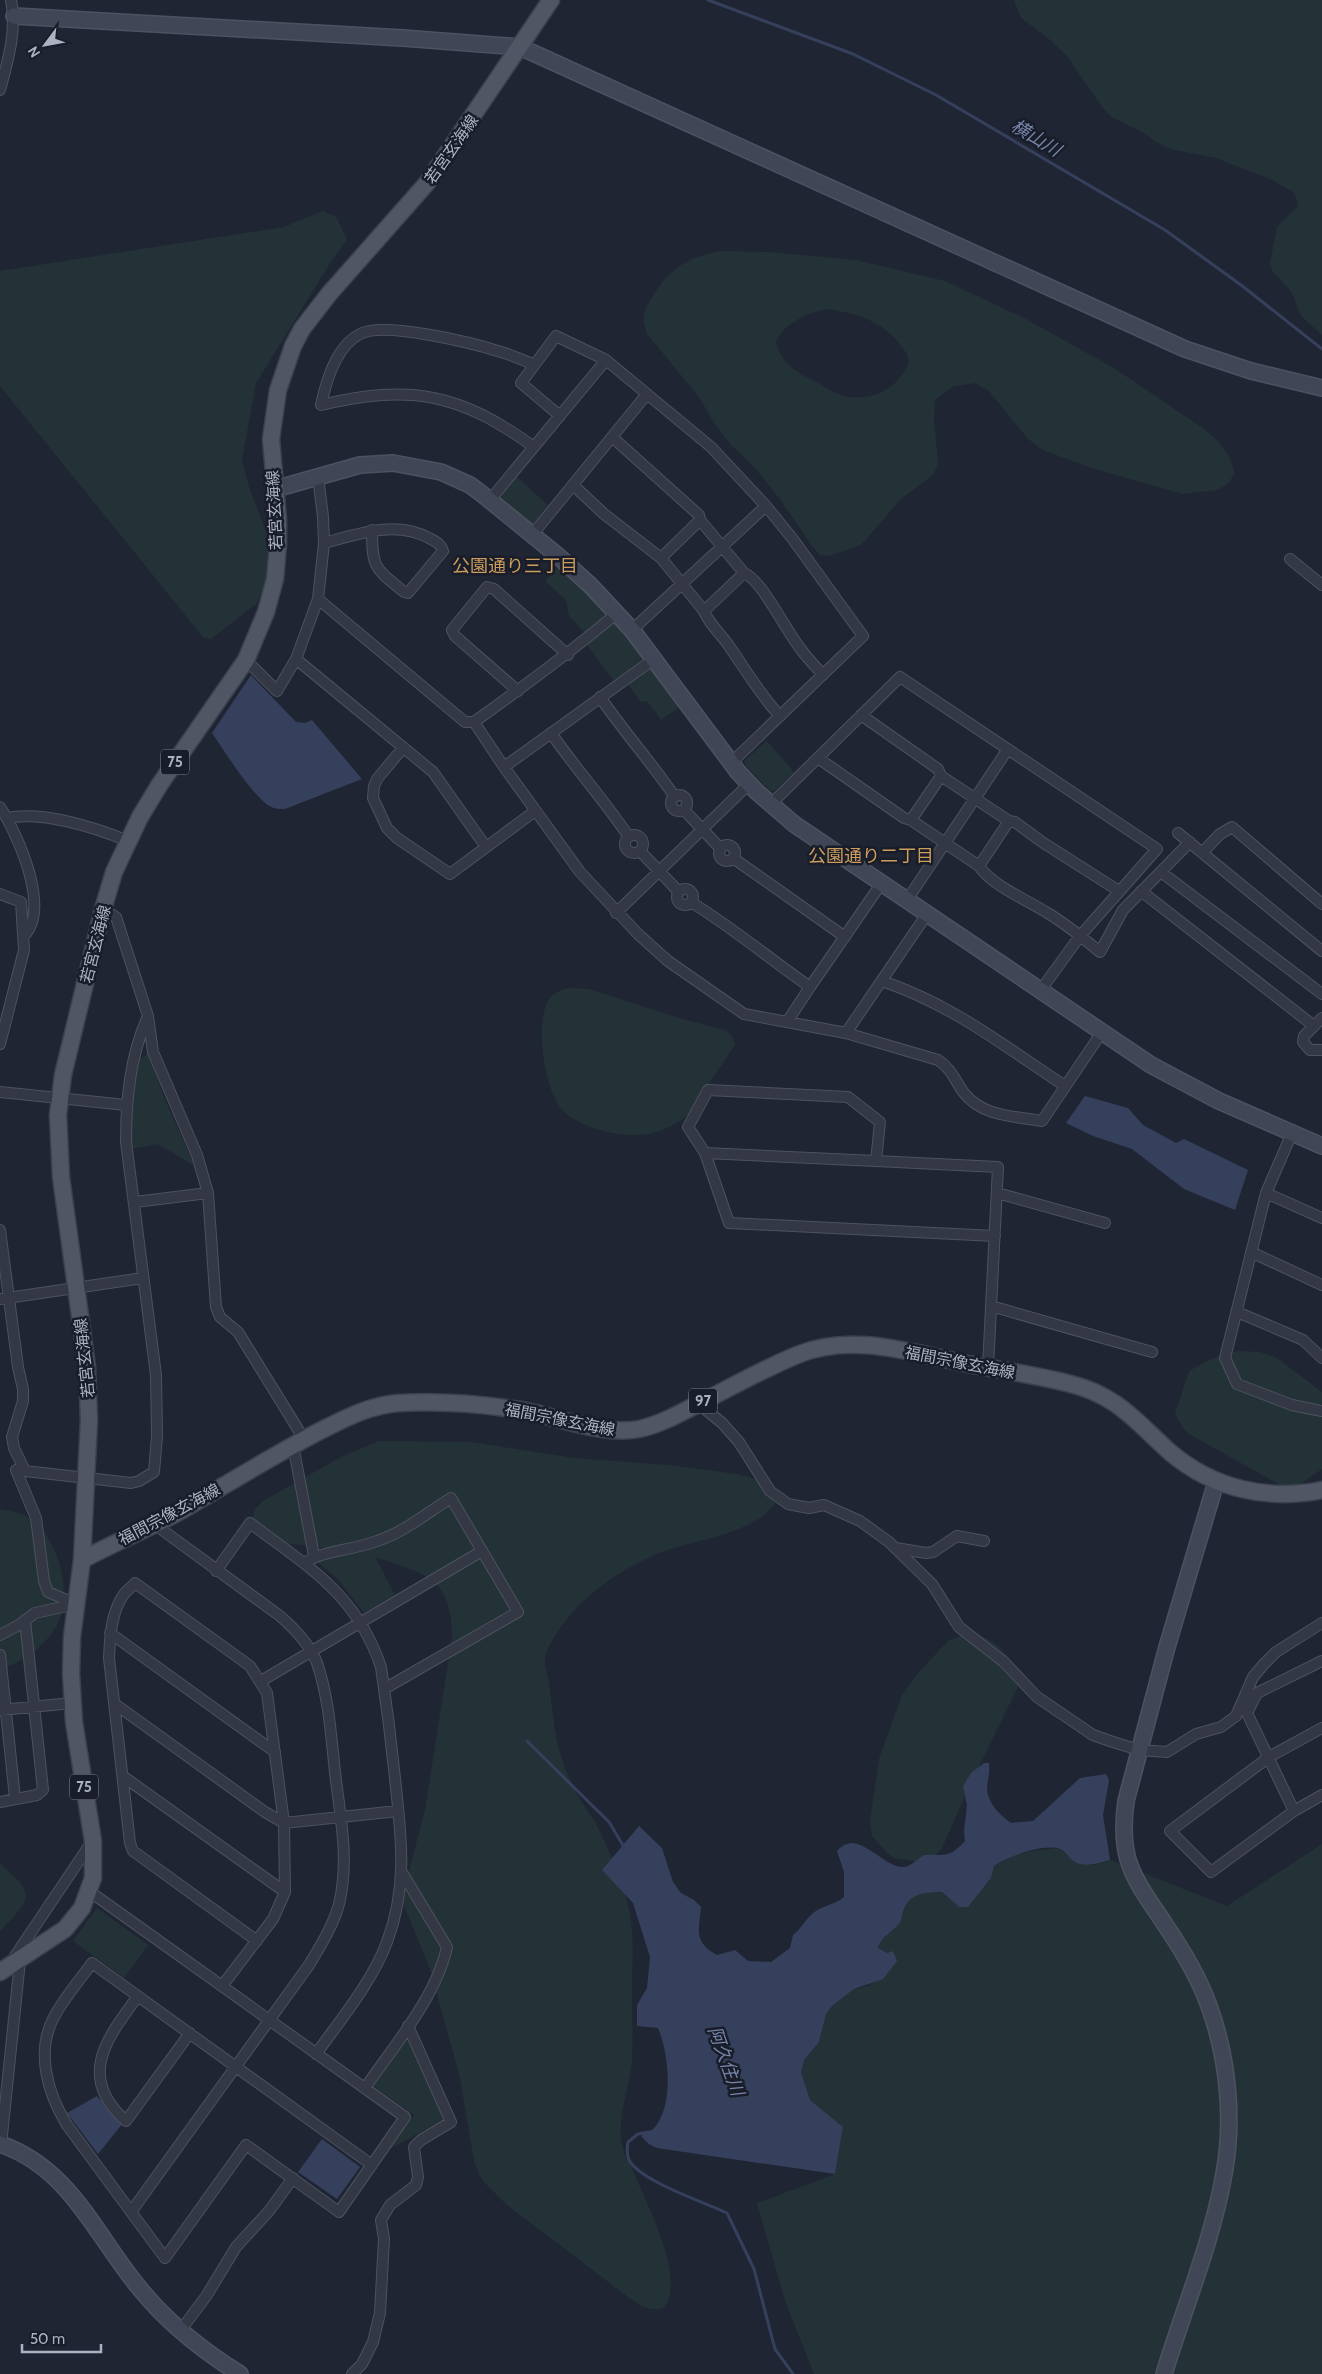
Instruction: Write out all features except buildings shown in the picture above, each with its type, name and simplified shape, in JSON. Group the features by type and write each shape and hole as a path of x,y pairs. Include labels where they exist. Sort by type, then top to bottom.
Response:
{"main road":[{"name":"若宮玄海線","path":"9,1967 65,1929 82,1908 93,1878 93,1841 72,1703 71,1655 82,1560 89,1420 87,1376 60,1159 59,1098 68,1052 103,909 114,872 128,841 160,784 246,660 266,612 275,579 278,520 271,439 275,407 284,370 302,329 329,294 427,183 551,0"},
{"name":"福間宗像玄海線","path":"82,1560 181,1511 298,1442 354,1413 396,1403 495,1407 624,1431 649,1426 699,1404 792,1357 824,1347 875,1345 1068,1383 1106,1397 1135,1418 1183,1462 1215,1488 1273,1495 1291,1495 1322,1490"}],"street":[{"path":"0,90 12,41 14,16 11,0"},
{"path":"14,16 403,38 520,47 1185,349 1251,371 1322,388"},
{"path":"533,364 502,352 449,340 386,328 372,329 360,333 346,345 331,374 321,405 378,394 424,396 476,411 504,425 534,447"},
{"path":"560,416 521,383 533,364 556,336 606,360 711,447 766,506 792,538 862,636 731,763"},
{"path":"490,500 606,360"},
{"path":"532,535 647,394"},
{"path":"612,438 699,515 700,520 744,573 750,575 799,648 823,675"},
{"path":"275,489 360,465 410,464 456,478 490,500 568,564 617,613 632,630 731,763 749,784 794,824 1040,991 1186,1085 1322,1146"},
{"path":"246,660 277,691 296,659 318,599 324,543 318,476"},
{"path":"572,485 604,514 661,558 683,583 729,646 765,700 780,716"},
{"path":"632,630 766,506"},
{"path":"661,558 700,520"},
{"path":"324,543 372,530 395,528 423,535 441,545 444,551 408,593 404,592 378,571 374,565 372,530"},
{"path":"1290,559 1322,585"},
{"path":"704,611 744,573"},
{"path":"518,691 455,636 452,630 487,587 494,589 568,655"},
{"path":"318,599 465,722 474,722 518,691 568,655 617,613"},
{"path":"296,659 432,772 486,847"},
{"path":"504,767 654,659"},
{"path":"771,804 900,677 1156,849 1080,936 1040,991"},
{"path":"600,697 675,796 671,800 672,808 679,811 684,810 720,848 725,845 730,846 734,850 733,858 844,937"},
{"path":"861,716 938,769 940,776 1009,821 1016,822 1042,842 1120,891"},
{"path":"474,722 535,811 580,872 616,913 668,962 744,1014 846,1033 938,1060 948,1067 970,1100 980,1107 993,1113 1042,1121 1102,1032"},
{"path":"551,733 574,766 606,803 629,836 625,843 628,850 635,853 640,851 678,891 683,888 689,890 693,896 691,902 719,919 760,953 810,987"},
{"path":"403,748 374,786 373,798 387,828 397,838 450,874 535,811"},
{"path":"911,894 1008,749"},
{"path":"818,758 904,818 911,820 979,866 983,872 1011,892 1048,913 1100,952 1123,910 1190,842"},
{"path":"911,820 940,776"},
{"path":"616,913 749,784"},
{"path":"0,807 7,818 31,874 34,909 31,929 24,936"},
{"path":"7,818 19,816 59,820 103,830 128,841"},
{"path":"979,866 1009,821"},
{"path":"1202,853 1220,834 1232,827 1322,904"},
{"path":"1178,833 1322,951"},
{"path":"1161,872 1322,994"},
{"path":"787,1022 881,884"},
{"path":"1142,891 1314,1026"},
{"path":"0,894 21,902 24,936 24,950 0,1044"},
{"path":"103,909 116,917 148,1016 153,1052 197,1155 208,1193 214,1289 220,1316 238,1332 298,1442 314,1556"},
{"path":"846,1033 927,914"},
{"path":"882,981 932,1000 965,1018 1066,1086"},
{"path":"0,1230 4,1298 24,1401 14,1427 14,1448 25,1471 131,1483 139,1481 154,1472 157,1436 156,1375 126,1142 126,1104 140,1034 148,1016"},
{"path":"1322,1018 1304,1036 1303,1042 1310,1050 1322,1050"},
{"path":"876,1161 880,1122 848,1097 708,1090 688,1127 705,1153 729,1223 995,1236"},
{"path":"0,1092 126,1104"},
{"path":"1292,1133 1266,1193 1225,1358 1238,1384 1292,1405 1322,1411"},
{"path":"705,1153 998,1167 988,1367"},
{"path":"135,1202 208,1193"},
{"path":"997,1193 1105,1223"},
{"path":"1266,1193 1322,1218"},
{"path":"1251,1252 1322,1285"},
{"path":"4,1298 143,1278"},
{"path":"991,1306 1152,1352"},
{"path":"1237,1312 1303,1340 1322,1358"},
{"path":"699,1404 722,1423 739,1442 770,1491 788,1504 809,1508 824,1505 860,1520 896,1548 932,1584 959,1627 1004,1662 1037,1697 1093,1735 1139,1750 1167,1752 1196,1734 1221,1728 1236,1716 1253,1677 1270,1658 1276,1652 1322,1623"},
{"path":"16,1470 36,1518 41,1567 48,1592 76,1604"},
{"path":"1164,2374 1221,2188 1227,2154 1228,2091 1217,2032 1203,1992 1188,1960 1137,1881 1126,1851 1123,1820 1139,1750 1215,1488"},
{"path":"304,1563 314,1556 353,1549 397,1533 451,1498 518,1612 384,1689"},
{"path":"216,1571 250,1522 337,1591 373,1645 381,1667 398,1811 403,1874 396,1913 387,1943 370,1975 316,2054"},
{"path":"131,2212 309,1965 328,1933 340,1903 345,1858 327,1705 317,1663 312,1652 286,1622 154,1524"},
{"path":"896,1548 926,1553 933,1552 957,1536 984,1541"},
{"path":"261,1681 482,1551"},
{"path":"222,1986 257,1941 279,1909 285,1892 284,1823 268,1698 261,1681 250,1666 135,1583 124,1594 110,1634 109,1658 130,1843 133,1851 257,1941"},
{"path":"0,1635 35,1613 76,1604"},
{"path":"0,1802 37,1795 43,1790 25,1620"},
{"path":"110,1634 276,1752"},
{"path":"0,1654 3,1710 15,1798"},
{"path":"1294,1811 1247,1713 1257,1693 1322,1661"},
{"path":"3,1710 72,1703"},
{"path":"115,1704 265,1812 284,1823 398,1811"},
{"path":"1322,1728 1269,1757 1170,1830 1211,1872 1294,1811 1322,1796"},
{"path":"124,1777 285,1892"},
{"path":"93,1841 9,1967 8,2067 1,2144 31,2157 55,2175 75,2199 128,2275 158,2309 180,2330 240,2374"},
{"path":"365,2088 426,1999 444,1964 447,1947 403,1874"},
{"path":"89,1891 405,2117 339,2212 246,2145 165,2258 67,2125 54,2104 46,2078 45,2060 53,2019 92,1963 372,2164"},
{"path":"138,1996 109,2036 100,2061 101,2085 106,2097 117,2113 126,2121 190,2033"},
{"path":"352,2374 362,2364 373,2342 380,2313 384,2239 381,2220 384,2212 416,2185 418,2177 414,2147 421,2140 451,2122 408,2026"},
{"path":"0,2079 8,2067"},
{"path":"180,2330 206,2295 236,2247 269,2211 293,2178"}],"shaded area":[{"path":"1014,0 1322,0 1322,335 1301,316 1291,291 1273,272 1270,263 1277,227 1297,207 1298,202 1293,192 1272,180 1216,158 1171,149 1112,117 1102,107 1067,56 1049,39 1021,18"},
{"path":"323,211 336,217 347,239 256,383 242,460 249,487 270,542 275,564 256,604 211,639 203,637 0,386 0,271 284,227"},
{"path":"721,251 769,252 856,260 945,281 1026,319 1114,368 1204,429 1220,443 1230,459 1235,473 1228,484 1217,490 1182,494 1088,467 1043,450 1028,439 989,391 975,383 952,387 935,400 934,419 938,464 933,475 901,499 861,545 829,556 820,555 780,499 755,468 732,446 716,426 699,397 647,334 644,313 660,285 674,270 690,260","holes":["826,309 856,315 874,322 890,333 905,351 908,360 907,366 897,382 883,392 858,398 841,395 795,370 782,356 776,342 785,329 804,316"]},
{"path":"517,477 548,505 534,523 526,524 501,503 499,495"},
{"path":"559,565 584,587 606,611 605,617 585,633 569,616 566,600 545,581"},
{"path":"618,622 643,654 642,660 614,681 587,645 612,623"},
{"path":"649,668 654,669 681,706 661,720 648,702 640,701 627,683"},
{"path":"767,741 794,772 774,791 769,790 746,766 744,761"},
{"path":"570,988 589,989 682,1019 725,1030 732,1036 735,1045 689,1114 675,1124 653,1133 637,1135 613,1133 588,1126 568,1115 560,1107 550,1085 543,1055 542,1024 548,1001 555,993"},
{"path":"148,1053 166,1102 195,1166 158,1144 130,1149 130,1098 140,1059"},
{"path":"1237,1351 1260,1352 1277,1358 1322,1392 1322,1469 1299,1485 1282,1486 1189,1434 1175,1414 1189,1371 1211,1359"},
{"path":"379,1441 471,1442 574,1458 669,1465 736,1474 764,1481 774,1495 775,1504 764,1515 751,1523 721,1535 659,1553 630,1567 602,1585 566,1620 545,1656 554,1726 562,1759 573,1788 605,1841 628,1904 632,1925 632,2060 622,2115 621,2142 668,2259 671,2279 670,2295 663,2308 649,2308 632,2300 507,2205 484,2182 474,2161 460,2078 430,1969 402,1897 425,1810 452,1638 451,1618 447,1602 441,1590 421,1574 375,1557 395,1595 364,1613 338,1579 317,1562 359,1552 275,1542 253,1523 254,1510 263,1501 341,1457"},
{"path":"0,1510 21,1514 33,1521 44,1532 59,1561 64,1594 58,1623 47,1639 34,1652 0,1670"},
{"path":"975,1633 992,1642 1005,1654 1014,1669 1018,1687 973,1778 942,1848 933,1858 919,1862 894,1858 872,1836 870,1821 879,1759 902,1695 918,1673 949,1640"},
{"path":"1322,1844 1322,2374 814,2374 786,2304 757,2203 835,2174 843,2127 810,2100 801,2072 804,2060 819,2042 826,2014 832,2006 854,1989 869,1986 893,1951 887,1953 878,1949 883,1939 902,1919 908,1902 921,1894 942,1892 959,1907 968,1907 991,1878 994,1866 1019,1853 1056,1848 1092,1865 1110,1860 1227,1906"},
{"path":"0,1864 21,1884 26,1898 23,1905 0,1932"},
{"path":"97,1908 148,1945 124,1978 73,1941"},
{"path":"408,2038 444,2119 390,2149 414,2115 373,2086"}],"water":[{"path":"251,675 296,722 305,723 312,720 362,779 285,809 274,808 258,797 212,733"},
{"path":"1085,1096 1128,1108 1143,1125 1176,1143 1184,1139 1248,1170 1235,1210 1184,1189 1132,1149 1093,1136 1066,1123"},
{"path":"984,1763 989,1763 987,1787 989,1798 999,1812 1011,1823 1033,1821 1080,1778 1106,1774 1109,1780 1103,1815 1110,1860 1086,1865 1076,1863 1060,1849 1041,1848 1016,1855 994,1866 991,1878 968,1907 959,1907 942,1892 931,1892 910,1900 904,1909 900,1923 884,1938 878,1948 887,1953 893,1951 897,1961 883,1979 854,1989 832,2006 826,2014 819,2042 804,2060 801,2072 810,2100 843,2127 835,2174 657,2148 649,2144 641,2136 654,2128 661,2117 665,2105 668,2079 665,2051 658,2028 637,2026 637,2005 647,1988 650,1957 633,1903 602,1870 639,1826 662,1848 673,1882 681,1893 694,1900 701,1907 699,1935 704,1945 717,1955 735,1950 748,1961 771,1962 790,1948 793,1935 812,1914 844,1897 844,1872 837,1851 845,1845 853,1843 861,1846 886,1861 903,1867 924,1855 942,1855 955,1851 965,1841 964,1831 967,1805 963,1786 971,1773"},
{"path":"97,2096 117,2120 123,2123 98,2154 67,2113"},
{"path":"322,2139 360,2167 337,2199 298,2172"}],"waterway":[{"name":"横山川","path":"708,0 853,54 936,95 1165,230 1241,285 1322,349"},
{"name":"阿久住川","path":"527,1741 609,1822 624,1847"},
{"name":"阿久住川","path":"649,2132 638,2134 628,2142 627,2153 629,2160 635,2168 646,2176 727,2213 754,2269 775,2349 793,2374"}],"district":[{"name":"公園通り三丁目","path":"515,566"},
{"name":"公園通り二丁目","path":"871,856"}]}
